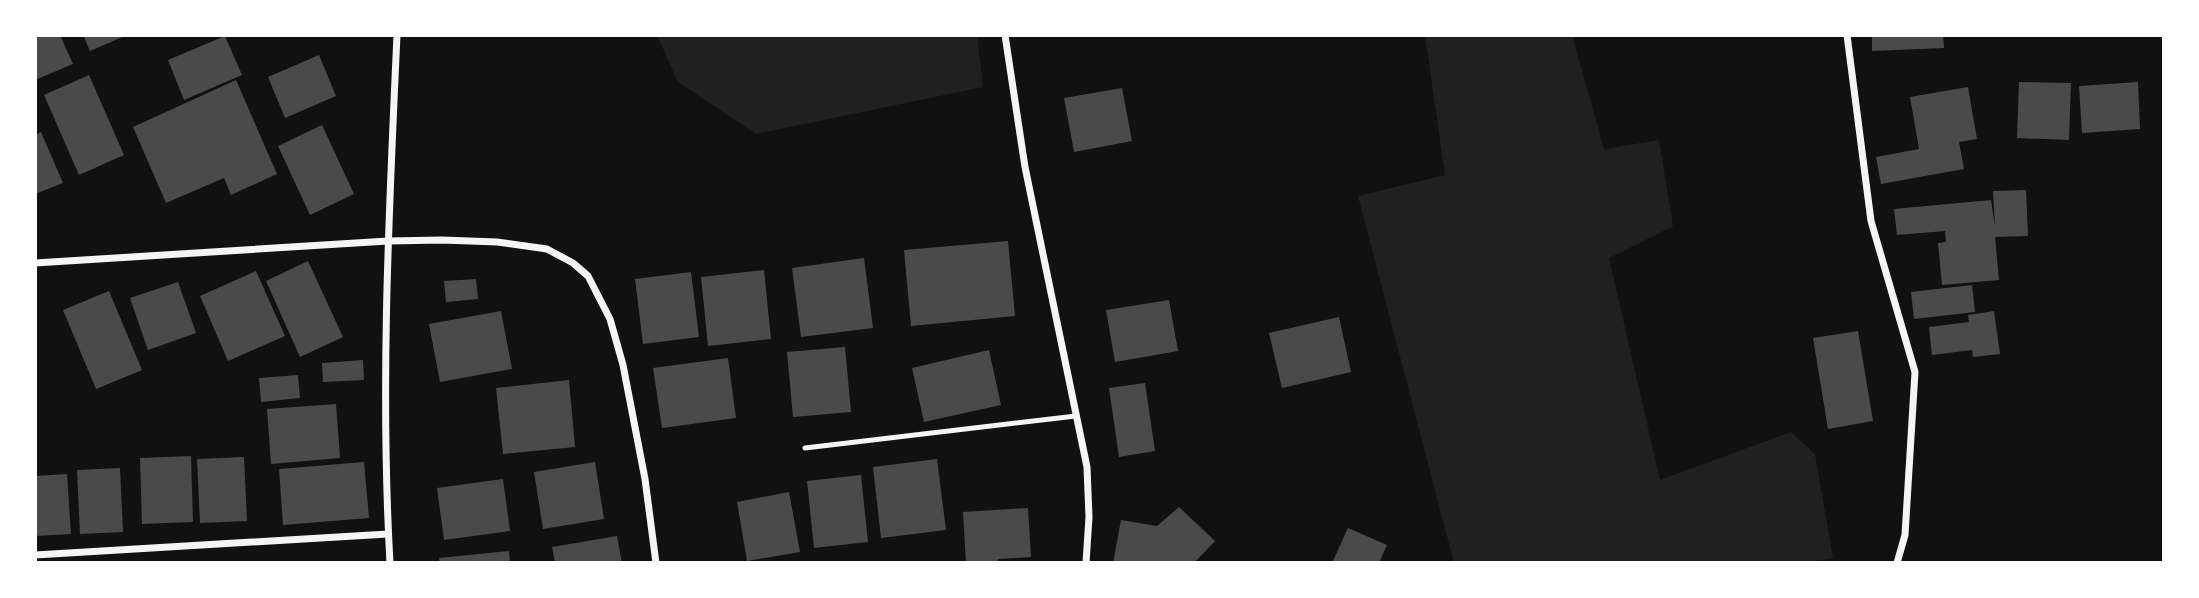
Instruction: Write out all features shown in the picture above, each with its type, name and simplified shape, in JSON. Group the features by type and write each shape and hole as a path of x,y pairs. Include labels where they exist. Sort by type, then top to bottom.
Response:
{"street":[{"path":"390,563 386,387 388,241 397,35"},
{"path":"1004,35 1025,167 1087,467 1090,517 1086,563"},
{"path":"1847,35 1871,221 1915,373 1905,535 1897,563"},
{"path":"35,263 388,241 497,242 547,249 573,263 588,276 610,319 623,365 642,465 656,563"},
{"path":"35,555 388,534"}],"lane":[{"path":"805,448 1076,416"}],"shaded area":[{"path":"657,35 977,35 983,87 756,134 678,82"},
{"path":"1425,35 1572,35 1604,149 1659,140 1673,226 1609,258 1660,480 1791,432 1815,454 1833,558 1803,563 1454,563 1358,196 1445,175"}],"building":[{"path":"35,35 60,35 73,64 35,80"},
{"path":"83,35 127,35 90,51"},
{"path":"1872,35 1943,35 1944,48 1872,51"},
{"path":"225,36 242,75 184,100 168,60"},
{"path":"319,55 336,96 285,118 268,77"},
{"path":"89,75 124,155 79,175 44,95"},
{"path":"236,80 277,174 231,195 224,178 166,203 133,127"},
{"path":"2019,82 2071,83 2069,140 2017,138"},
{"path":"2138,82 2140,129 2082,133 2079,86"},
{"path":"1968,87 1977,139 1959,142 1964,169 1881,184 1876,157 1919,149 1910,97"},
{"path":"1122,88 1132,141 1074,152 1064,98"},
{"path":"322,125 354,194 310,215 278,146"},
{"path":"41,132 63,183 35,194 35,135"},
{"path":"2026,190 2028,236 1995,237 1999,280 1942,285 1938,243 1946,242 1945,231 1897,235 1894,209 1991,200 1995,227 1993,191"},
{"path":"1008,241 1015,316 911,326 904,250"},
{"path":"864,258 873,328 801,337 792,268"},
{"path":"308,261 343,337 300,357 266,281"},
{"path":"764,270 771,339 708,346 701,277"},
{"path":"256,271 285,336 228,361 200,296"},
{"path":"691,272 699,337 643,344 635,279"},
{"path":"476,279 478,299 446,302 444,281"},
{"path":"178,282 196,333 148,350 130,298"},
{"path":"1972,285 1975,312 1914,319 1911,292"},
{"path":"109,291 142,370 96,389 63,310"},
{"path":"1169,300 1178,351 1115,362 1106,310"},
{"path":"501,311 512,369 440,382 429,324"},
{"path":"1994,311 2000,354 1973,357 1972,350 1932,355 1929,327 1969,322 1968,315"},
{"path":"1339,317 1351,372 1282,388 1269,333"},
{"path":"1858,331 1873,421 1828,429 1813,338"},
{"path":"845,347 851,412 793,417 787,352"},
{"path":"989,350 1001,405 924,422 912,368"},
{"path":"728,358 736,418 662,428 653,368"},
{"path":"363,360 364,380 323,382 322,363"},
{"path":"298,375 300,398 261,402 259,378"},
{"path":"569,380 575,447 503,454 496,388"},
{"path":"1145,383 1155,451 1119,457 1109,388"},
{"path":"336,404 340,458 271,464 267,409"},
{"path":"191,456 193,522 142,524 140,458"},
{"path":"244,457 247,521 200,523 197,459"},
{"path":"937,459 946,530 881,538 873,467"},
{"path":"364,462 369,518 283,525 279,469"},
{"path":"595,462 604,519 543,529 534,472"},
{"path":"120,468 123,532 80,534 77,470"},
{"path":"67,474 71,534 35,536 35,476"},
{"path":"861,475 868,542 814,548 807,481"},
{"path":"503,479 510,531 444,540 437,488"},
{"path":"789,492 800,552 747,561 737,502"},
{"path":"1179,507 1215,541 1194,563 1113,563 1121,520 1157,526"},
{"path":"1028,508 1031,557 998,559 998,563 966,563 963,512"},
{"path":"1348,528 1387,545 1379,563 1332,563"},
{"path":"617,536 622,563 555,563 552,547"},
{"path":"509,551 510,563 440,563 439,558"}]}
